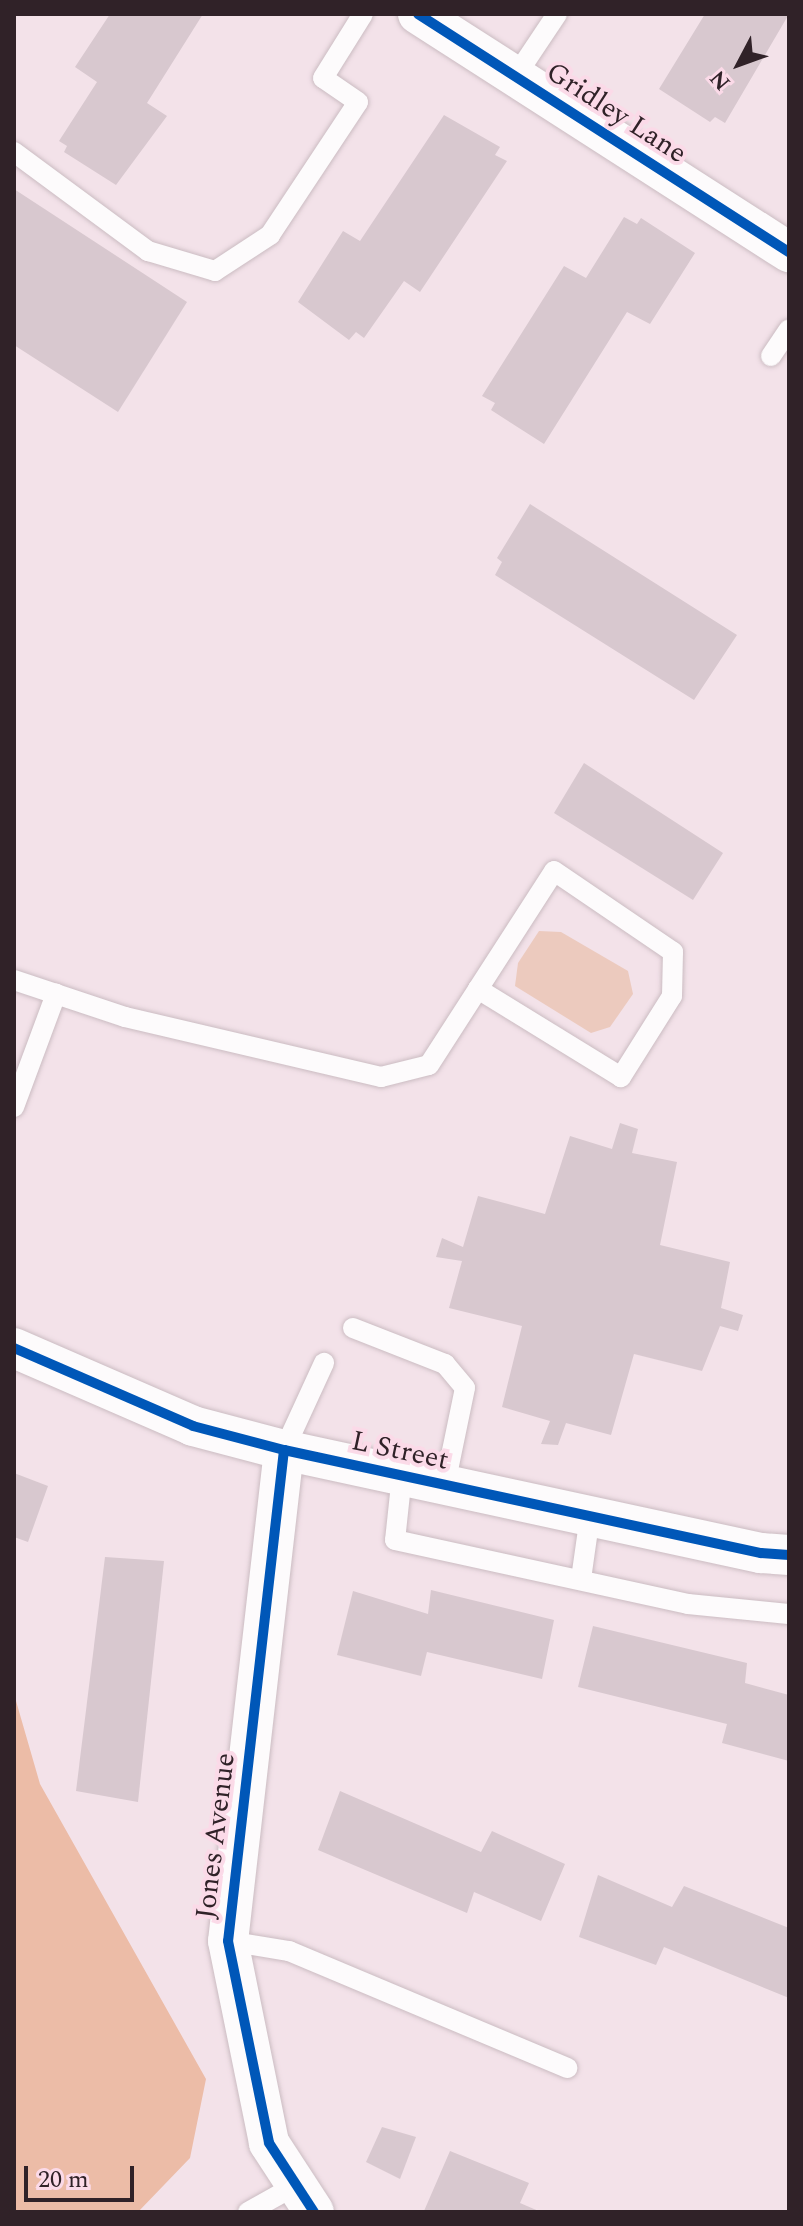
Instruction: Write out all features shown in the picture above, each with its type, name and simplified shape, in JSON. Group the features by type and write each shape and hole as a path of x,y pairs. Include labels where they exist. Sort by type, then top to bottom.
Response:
{"street":[{"name":"Gridley Lane","path":"418,14 789,252"},
{"name":"L Street","path":"14,1348 193,1426 284,1450 445,1485 789,1555"},
{"name":"Jones Avenue","path":"284,1450 228,1941 269,2143 303,2199"}],"lane":[{"path":"14,152 148,251 215,271 270,235 358,102 323,78 363,14"},
{"path":"515,77 557,14"},
{"path":"771,356 789,329"},
{"path":"14,980 125,1017 381,1077 429,1065 554,871 673,952 672,996 621,1077 478,989"},
{"path":"14,1107 56,994"},
{"path":"353,1328 445,1364 465,1388 445,1485"},
{"path":"284,1450 324,1363"},
{"path":"402,1475 395,1540 688,1604 789,1614"},
{"path":"581,1579 590,1516"},
{"path":"228,1941 289,1951 567,2068"},
{"path":"248,2212 303,2199"}],"shaded area":[{"path":"539,931 561,932 628,971 633,994 610,1027 591,1033 515,986 518,963"},
{"path":"14,1694 40,1784 206,2079 190,2158 138,2212 14,2212"}],"building":[{"path":"110,14 203,14 147,103 167,116 116,185 64,152 67,146 59,141 97,82 75,67"},
{"path":"705,14 789,14 725,123 715,117 710,122 659,89"},
{"path":"444,115 500,147 495,155 507,161 420,292 404,281 364,338 356,332 349,340 298,302 343,231 360,241"},
{"path":"14,189 187,302 118,412 14,345"},
{"path":"624,217 637,224 641,218 695,253 650,324 627,312 544,444 491,410 495,403 482,396 564,266 586,278"},
{"path":"530,504 737,635 694,700 495,575 502,562 497,558"},
{"path":"584,763 723,853 693,900 554,813"},
{"path":"620,1123 638,1129 632,1153 677,1162 660,1245 730,1262 721,1308 743,1315 738,1331 720,1326 702,1371 634,1354 611,1435 566,1423 558,1445 541,1444 550,1421 502,1407 522,1326 449,1308 462,1261 436,1257 442,1238 463,1247 478,1196 545,1214 570,1136 612,1149"},
{"path":"14,1473 48,1486 28,1542 14,1537"},
{"path":"105,1557 164,1561 138,1802 76,1791"},
{"path":"431,1590 554,1620 542,1679 427,1652 421,1676 337,1655 353,1591 428,1614"},
{"path":"593,1626 747,1663 745,1683 789,1695 789,1761 722,1743 727,1724 578,1687"},
{"path":"340,1791 481,1852 492,1831 565,1864 541,1921 474,1892 467,1913 318,1850"},
{"path":"598,1875 672,1907 684,1886 789,1928 789,1998 664,1947 656,1965 579,1937"},
{"path":"382,2127 416,2137 400,2179 366,2162"},
{"path":"450,2151 529,2183 520,2203 541,2212 424,2211"}],"cycle path":[{"path":"418,14 789,252"},
{"path":"14,1348 193,1426 284,1450 761,1553 789,1555"},
{"path":"284,1450 228,1941 269,2143 314,2212"}]}
